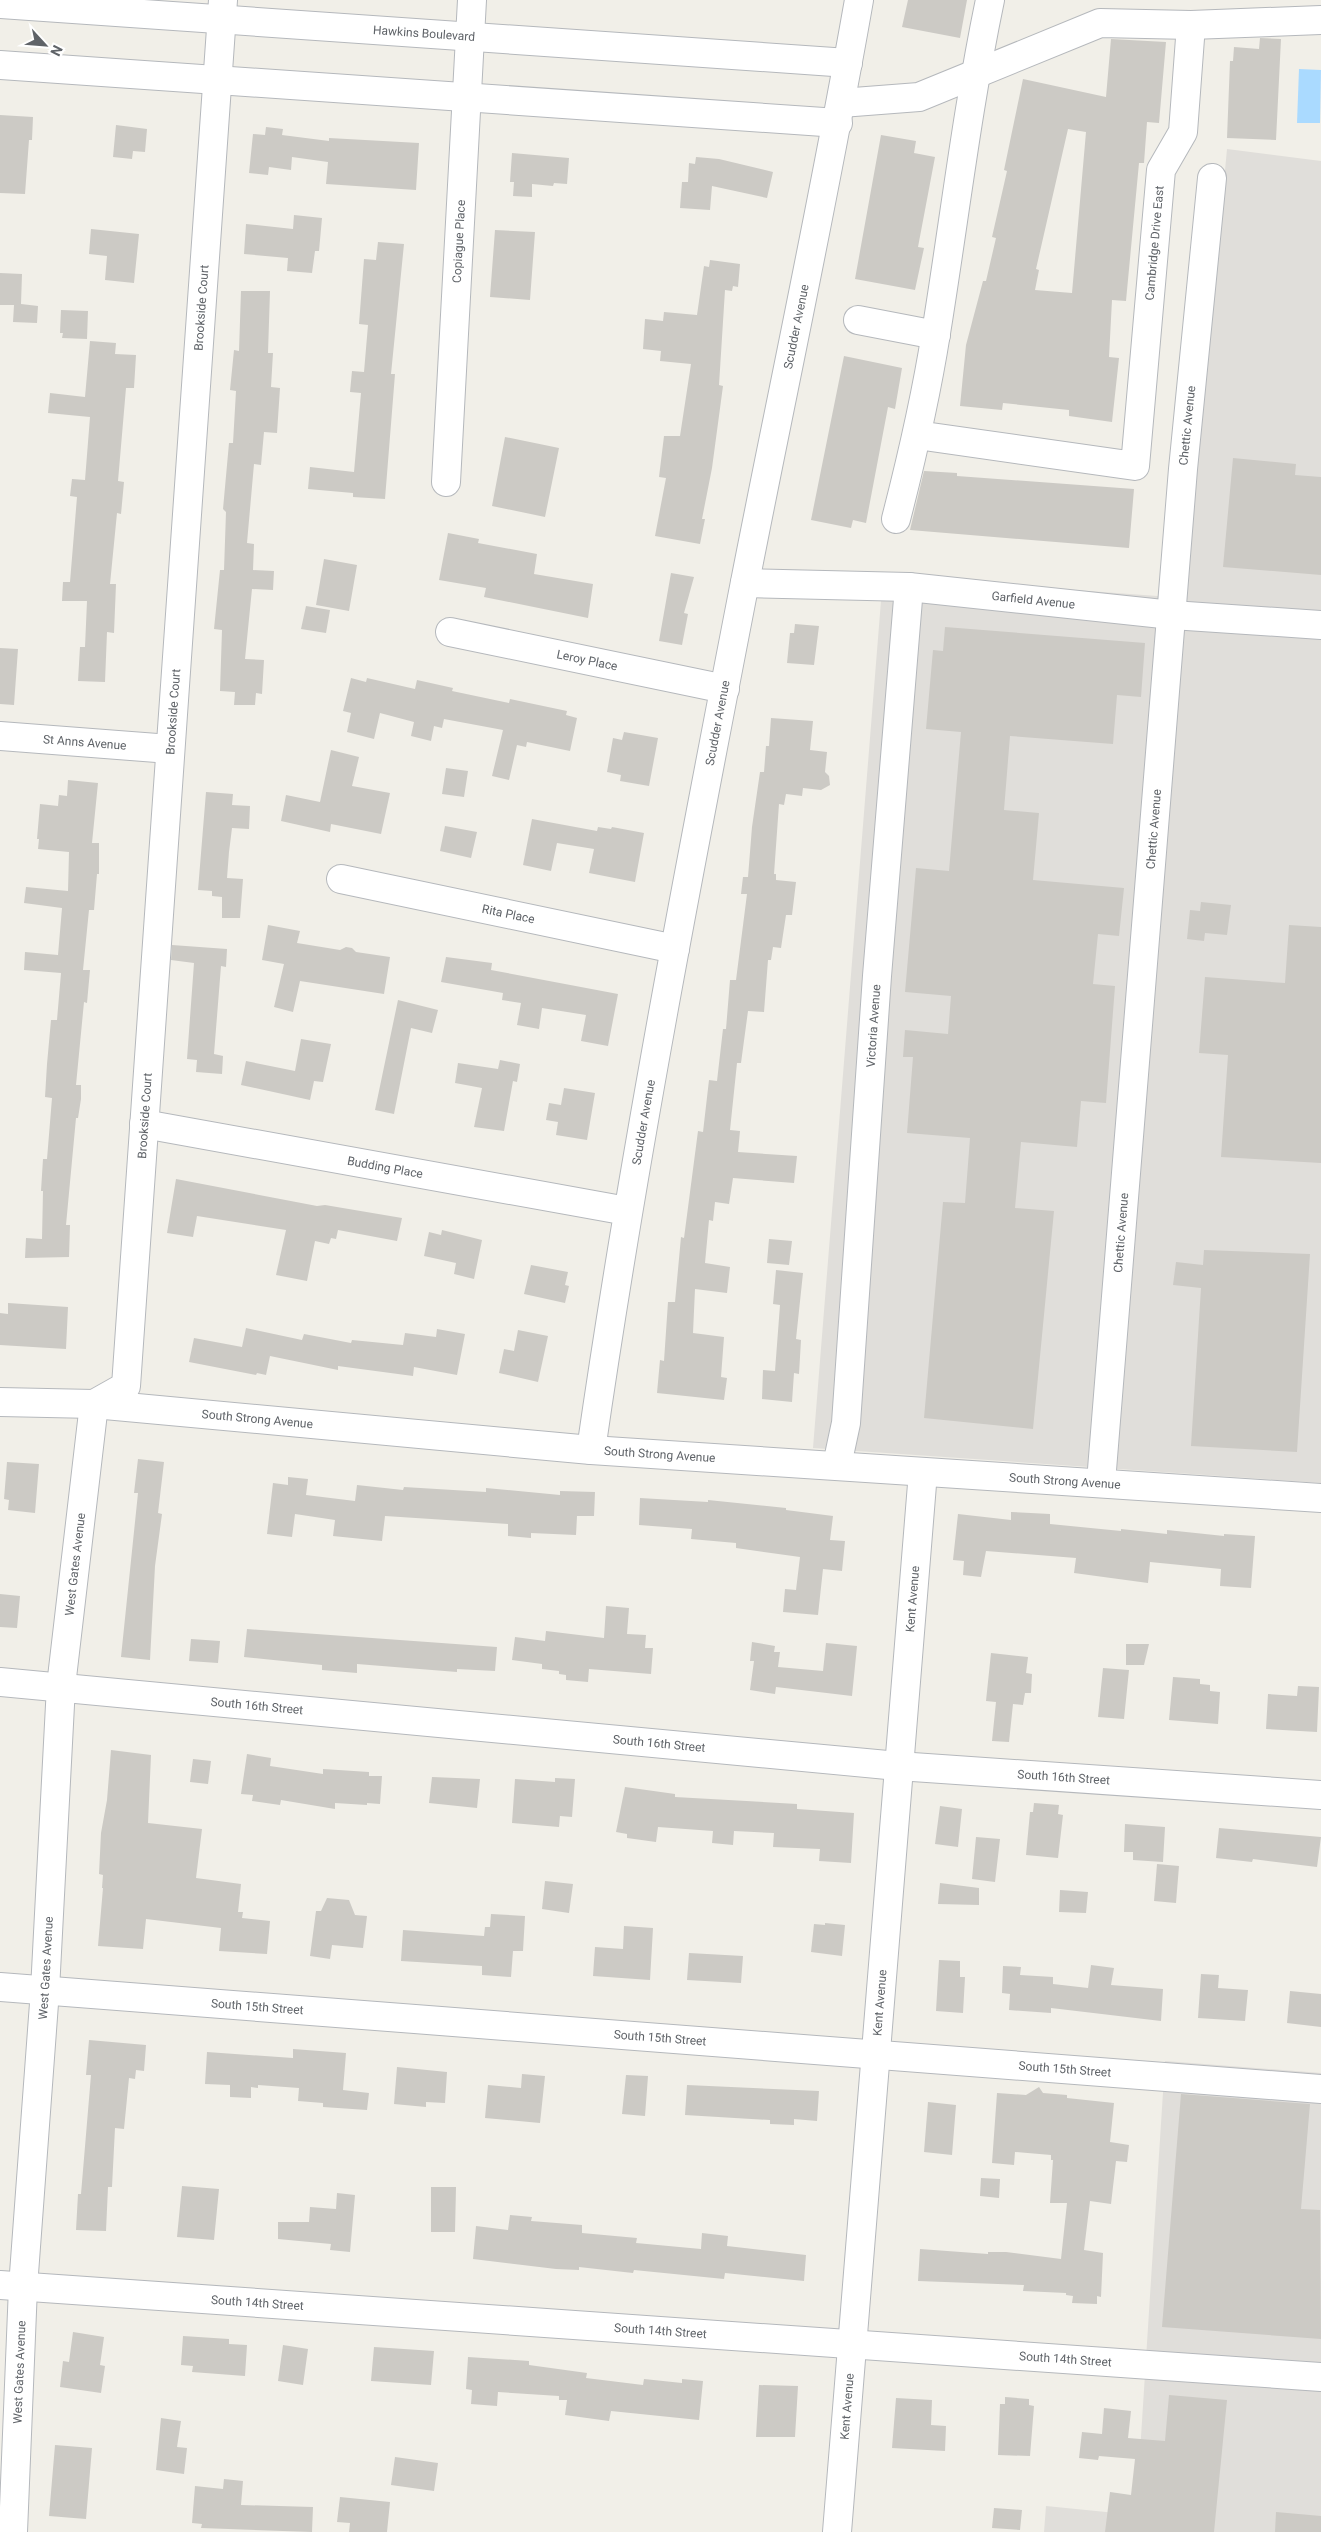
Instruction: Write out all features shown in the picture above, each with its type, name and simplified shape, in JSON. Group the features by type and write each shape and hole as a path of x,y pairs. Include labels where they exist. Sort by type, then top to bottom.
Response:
{"street":[{"name":"Copiague Place","path":"446,482 472,0"},
{"name":"Scudder Avenue","path":"590,1450 627,1211 675,949 745,583 839,113 859,0"},
{"path":"896,519 917,436 936,335 974,75 990,0"},
{"name":"Hawkins Boulevard","path":"0,4 222,10 470,36 848,63"},
{"name":"Brookside Court","path":"94,1404 126,1386 222,10"},
{"path":"0,65 466,97 839,113 920,97 1100,24 1191,26 1321,20"},
{"name":"Cambridge Drive East","path":"917,436 1135,466 1161,170 1183,132 1191,26"},
{"name":"Chettic Avenue","path":"1101,1482 1183,469 1212,178"},
{"path":"858,320 936,335"},
{"name":"Garfield Avenue","path":"745,583 909,587 1172,615 1321,626"},
{"name":"Victoria Avenue","path":"837,1465 846,1423 876,986 909,587"},
{"name":"Leroy Place","path":"450,632 726,689"},
{"name":"St Anns Avenue","path":"0,736 170,749"},
{"name":"Rita Place","path":"341,879 675,949"},
{"name":"Budding Place","path":"144,1124 627,1211"},
{"name":"South Strong Avenue","path":"0,1402 94,1404 590,1450 1101,1482 1321,1498"},
{"name":"West Gates Avenue","path":"12,2532 11,2286 45,1990 60,1686 94,1404"},
{"name":"Kent Avenue","path":"837,2532 854,2345 874,2055 923,1472"},
{"name":"South 16th Street","path":"0,1682 60,1686 898,1766 1321,1795"},
{"name":"South 15th Street","path":"0,1987 1321,2089"},
{"name":"South 14th Street","path":"11,2286 1321,2377"}],"shaded area":[{"path":"1227,149 1321,161 1321,1483 813,1448 883,576 1185,598"},
{"path":"1165,2061 1321,2073 1321,2532 1044,2532 1046,2506 1136,2515"}],"water":[{"path":"1299,69 1321,70 1320,123 1297,123"}],"building":[{"path":"908,0 967,0 960,38 902,27"},
{"path":"1260,38 1281,39 1276,140 1227,138 1230,61 1233,61 1234,47 1259,49"},
{"path":"1111,39 1166,42 1159,123 1147,122 1144,163 1139,163 1126,301 1112,300 1109,357 1119,358 1112,422 1069,416 1069,410 1003,403 1002,410 960,406 966,345 983,281 986,281 996,238 992,237 1007,171 1004,170 1023,79 1106,97","holes":["1068,129 1086,132 1072,293 1035,290 1039,270 1036,269"]},
{"path":"0,115 33,117 32,140 29,140 25,194 0,193"},
{"path":"116,125 147,129 145,152 133,151 132,159 113,157"},
{"path":"266,127 283,129 282,135 329,141 329,138 419,143 416,190 326,184 328,162 292,157 291,170 269,167 268,175 249,173 253,134 265,135"},
{"path":"881,135 916,141 914,153 935,157 918,247 924,248 915,290 855,279"},
{"path":"512,153 569,158 567,184 554,183 553,186 532,184 532,197 513,196 514,182 510,182"},
{"path":"696,157 719,159 773,172 767,198 712,186 710,210 680,208 682,182 688,182 689,163 695,164"},
{"path":"294,215 322,218 319,251 315,251 312,273 287,271 288,258 244,254 246,224 293,229"},
{"path":"91,229 139,234 134,283 105,280 107,256 89,254"},
{"path":"495,230 535,232 530,300 490,297"},
{"path":"378,242 404,244 391,374 395,374 385,499 353,497 353,493 308,489 310,467 354,472 361,393 350,392 352,371 364,372 368,325 359,324 364,259 376,260"},
{"path":"710,260 740,264 738,287 733,286 732,291 725,290 719,385 723,386 712,468 702,519 705,519 700,544 655,536 666,478 659,477 664,436 680,436 691,364 660,361 661,351 643,349 645,319 663,321 664,312 697,315 704,266 709,267"},
{"path":"0,273 22,274 21,304 38,306 37,323 13,322 14,305 0,305"},
{"path":"241,291 270,291 268,353 273,353 271,387 280,388 277,433 264,432 261,465 254,464 247,543 254,544 253,570 274,571 273,590 252,589 245,659 264,660 262,694 256,693 255,705 234,705 235,692 220,691 222,630 214,629 220,570 224,570 226,512 223,509 229,443 233,443 236,391 230,390 234,350 239,351"},
{"path":"61,310 88,311 87,339 62,338 63,333 60,333"},
{"path":"90,341 116,343 115,354 136,355 134,388 126,388 118,481 124,482 121,514 117,513 110,584 116,584 114,633 107,632 105,682 78,681 80,647 85,647 87,601 62,601 63,582 70,582 77,497 70,496 72,479 85,480 90,417 48,413 50,393 85,397"},
{"path":"844,356 902,368 895,409 888,407 866,523 853,520 851,528 811,520"},
{"path":"505,437 559,448 545,517 492,506"},
{"path":"1233,458 1296,464 1295,475 1321,477 1321,575 1223,567"},
{"path":"924,471 957,473 957,476 1134,489 1129,548 910,530"},
{"path":"448,533 479,539 478,543 537,554 534,574 593,584 588,618 484,597 486,588 439,580"},
{"path":"324,559 357,565 349,611 316,605"},
{"path":"671,573 694,577 684,613 688,614 682,645 659,641"},
{"path":"306,606 330,610 326,633 301,629"},
{"path":"795,624 819,626 814,665 787,663 790,633 794,633"},
{"path":"945,627 1145,643 1141,697 1117,695 1113,744 1010,736 1004,810 1039,813 1033,880 1124,888 1119,936 1098,934 1093,984 1115,986 1106,1103 1081,1101 1077,1147 1021,1142 1015,1208 1054,1211 1033,1429 924,1418 943,1202 965,1203 970,1138 907,1133 913,1057 903,1057 905,1030 948,1034 951,996 905,992 916,868 949,871 961,732 926,729 933,650 943,651"},
{"path":"0,648 18,649 14,705 0,704"},
{"path":"351,678 366,682 367,678 415,689 417,680 453,688 452,691 509,703 510,699 567,711 566,715 577,718 570,751 527,742 526,747 517,745 509,780 492,776 503,730 444,719 442,728 434,726 431,741 411,736 414,722 380,713 374,739 347,732 351,713 343,711"},
{"path":"771,718 813,721 810,750 827,752 825,772 829,776 830,785 821,790 803,788 802,796 786,794 784,805 779,804 774,874 776,874 776,880 796,882 792,915 786,915 781,948 773,947 771,960 768,960 764,1012 748,1011 741,1063 737,1063 730,1130 740,1131 738,1152 797,1156 794,1183 733,1178 729,1204 715,1202 713,1221 709,1220 705,1263 730,1267 727,1293 695,1289 693,1333 724,1337 721,1377 727,1378 724,1400 657,1393 660,1360 664,1361 668,1302 675,1302 681,1237 684,1238 698,1131 703,1132 709,1080 717,1081 723,1029 726,1029 730,980 736,980 747,894 741,894 743,877 748,877 752,827 760,772 764,772 766,746 769,746"},
{"path":"624,732 658,738 649,786 620,781 621,775 607,772 613,738 622,740"},
{"path":"331,750 359,757 352,786 390,793 381,834 331,824 330,832 281,821 286,795 320,802"},
{"path":"446,768 468,771 464,797 442,794"},
{"path":"68,780 98,783 92,843 99,843 99,874 97,874 94,910 89,910 83,970 90,970 87,1003 84,1002 76,1085 81,1085 81,1099 78,1118 76,1118 66,1225 70,1225 69,1257 25,1258 26,1238 42,1239 43,1191 41,1191 43,1159 47,1159 52,1098 45,1097 47,1064 51,1020 57,1020 61,973 24,970 25,952 58,955 62,908 24,903 26,887 68,891 69,852 38,849 39,839 37,839 40,804 58,806 59,795 67,796"},
{"path":"206,792 233,794 232,805 250,806 249,829 232,828 229,852 227,878 243,879 240,918 222,918 222,897 212,896 212,891 198,890"},
{"path":"532,819 597,831 598,827 611,829 612,827 644,833 635,882 589,873 594,849 557,843 551,871 523,865"},
{"path":"445,826 477,832 471,858 440,851"},
{"path":"1201,902 1231,905 1227,935 1205,933 1204,941 1187,939 1190,910 1200,911"},
{"path":"268,925 300,931 297,943 340,950 346,947 352,948 356,952 390,957 384,994 300,981 293,1012 274,1007 284,964 262,960"},
{"path":"1289,925 1321,927 1321,1163 1221,1157 1228,1055 1199,1053 1205,977 1285,983"},
{"path":"172,945 227,949 226,967 221,966 214,1054 223,1056 222,1074 196,1072 197,1060 187,1059 194,963 171,960"},
{"path":"446,957 492,963 491,970 618,994 608,1046 581,1041 586,1015 542,1008 539,1029 517,1025 521,1003 502,1000 503,993 441,982"},
{"path":"398,1000 438,1010 432,1033 411,1028 394,1114 375,1110"},
{"path":"301,1039 331,1044 323,1082 314,1081 310,1100 241,1085 246,1061 295,1071"},
{"path":"500,1060 520,1064 517,1082 513,1081 504,1131 474,1127 482,1088 455,1083 458,1063 498,1069"},
{"path":"564,1088 595,1093 587,1140 556,1135 558,1122 546,1120 549,1103 561,1105"},
{"path":"176,1179 317,1206 325,1205 402,1218 397,1241 338,1230 336,1239 331,1238 329,1244 315,1241 307,1281 276,1275 286,1230 197,1216 193,1237 167,1233"},
{"path":"442,1230 482,1240 474,1279 454,1274 456,1263 424,1256 429,1232 441,1235"},
{"path":"769,1239 792,1241 789,1265 767,1263"},
{"path":"1204,1250 1310,1254 1297,1452 1191,1446 1201,1288 1173,1285 1176,1262 1203,1265"},
{"path":"531,1265 568,1272 565,1285 569,1286 565,1303 524,1294"},
{"path":"776,1270 803,1273 796,1339 801,1340 799,1374 794,1373 792,1402 762,1399 763,1370 775,1371 780,1305 773,1304"},
{"path":"8,1303 68,1307 66,1349 0,1345 0,1313 8,1314"},
{"path":"246,1328 302,1340 304,1334 351,1343 352,1340 403,1345 405,1333 436,1337 437,1329 465,1334 457,1375 414,1367 413,1376 338,1366 338,1370 270,1356 266,1375 257,1373 256,1375 189,1362 194,1338 242,1347"},
{"path":"518,1330 548,1336 538,1382 499,1373 504,1349 514,1351"},
{"path":"138,1459 164,1462 158,1513 162,1514 155,1566 150,1660 121,1657 138,1493 134,1493"},
{"path":"7,1462 39,1464 35,1513 8,1510 9,1500 4,1499"},
{"path":"288,1477 308,1479 306,1495 355,1501 357,1485 403,1490 404,1487 486,1492 486,1488 560,1495 560,1491 595,1492 594,1516 577,1516 576,1535 531,1533 531,1538 508,1536 508,1524 385,1516 382,1541 333,1536 335,1520 295,1514 292,1537 267,1534 273,1483 288,1485"},
{"path":"640,1498 708,1502 708,1500 786,1508 786,1510 833,1516 830,1540 845,1541 842,1571 823,1569 818,1615 783,1612 785,1589 796,1590 800,1557 736,1548 736,1543 691,1539 692,1529 639,1525"},
{"path":"1011,1512 1050,1514 1050,1524 1121,1531 1121,1529 1167,1534 1167,1530 1224,1536 1224,1534 1255,1536 1251,1588 1220,1586 1221,1569 1150,1562 1148,1583 1074,1573 1076,1558 986,1551 981,1577 963,1575 964,1561 953,1560 958,1514 1011,1520"},
{"path":"0,1594 20,1596 17,1628 0,1627"},
{"path":"606,1606 629,1608 627,1634 646,1635 645,1648 653,1648 651,1674 589,1669 588,1682 566,1680 566,1675 559,1674 559,1671 542,1669 542,1664 512,1660 515,1637 545,1641 546,1631 604,1638"},
{"path":"247,1629 497,1647 495,1671 457,1669 457,1672 357,1664 357,1673 322,1670 322,1665 244,1657"},
{"path":"191,1639 220,1641 218,1663 189,1661"},
{"path":"752,1642 775,1646 774,1652 780,1652 778,1667 823,1671 826,1643 857,1646 852,1696 776,1687 775,1694 750,1690 754,1661 750,1661"},
{"path":"1126,1644 1149,1644 1144,1665 1126,1665"},
{"path":"991,1653 1028,1657 1026,1673 1032,1674 1031,1693 1025,1693 1023,1705 1013,1704 1009,1742 992,1741 996,1702 986,1701"},
{"path":"1103,1668 1129,1670 1124,1719 1098,1717"},
{"path":"1173,1677 1200,1679 1200,1684 1210,1685 1210,1691 1220,1692 1218,1724 1169,1720"},
{"path":"1298,1686 1319,1687 1317,1732 1266,1729 1268,1694 1297,1696"},
{"path":"111,1750 151,1755 148,1823 202,1829 196,1878 241,1884 238,1912 243,1912 242,1918 270,1921 267,1954 219,1951 221,1928 146,1919 143,1949 98,1946 103,1888 103,1875 99,1874 101,1833 107,1800"},
{"path":"247,1754 271,1758 270,1766 323,1774 323,1769 369,1772 369,1776 382,1776 380,1804 335,1803 335,1809 281,1800 280,1805 252,1801 253,1795 241,1794"},
{"path":"193,1759 211,1761 208,1784 190,1782"},
{"path":"432,1777 480,1779 477,1808 429,1803"},
{"path":"555,1778 575,1779 572,1817 560,1816 559,1827 512,1823 515,1779 555,1782"},
{"path":"625,1787 675,1794 675,1797 797,1804 797,1809 854,1813 851,1863 819,1861 820,1849 773,1847 774,1833 734,1831 733,1845 712,1843 713,1831 658,1827 656,1842 627,1838 627,1834 616,1832"},
{"path":"1034,1803 1059,1805 1058,1814 1063,1815 1058,1858 1026,1855 1030,1812 1033,1812"},
{"path":"940,1806 962,1809 958,1847 935,1844"},
{"path":"1125,1824 1165,1827 1163,1862 1133,1860 1133,1852 1124,1852"},
{"path":"1219,1828 1321,1837 1317,1867 1253,1859 1252,1862 1216,1858"},
{"path":"976,1837 1000,1839 995,1882 972,1879"},
{"path":"1157,1864 1179,1866 1176,1903 1154,1901"},
{"path":"545,1881 573,1884 569,1913 542,1909"},
{"path":"940,1883 979,1888 979,1905 938,1904"},
{"path":"1060,1890 1088,1892 1086,1913 1059,1912"},
{"path":"327,1898 349,1900 355,1915 367,1916 363,1948 332,1945 330,1959 310,1956 316,1911 321,1911"},
{"path":"491,1914 525,1916 523,1951 513,1951 511,1977 482,1975 482,1966 401,1961 403,1930 484,1936 485,1927 490,1927"},
{"path":"825,1923 845,1925 842,1956 811,1952 814,1924 825,1925"},
{"path":"624,1926 653,1928 650,1980 593,1976 595,1947 623,1949"},
{"path":"689,1953 743,1956 741,1983 687,1980"},
{"path":"939,1960 960,1961 960,1977 965,1977 963,2013 936,2011"},
{"path":"1091,1965 1114,1968 1111,1985 1163,1989 1161,2021 1051,2008 1051,2013 1009,2010 1010,1994 1002,1993 1003,1966 1021,1967 1020,1975 1053,1977 1053,1984 1088,1988"},
{"path":"1201,1974 1219,1975 1218,1988 1248,1990 1245,2021 1198,2018"},
{"path":"1290,1991 1321,1994 1321,2027 1287,2023"},
{"path":"89,2040 146,2045 144,2071 136,2070 135,2079 129,2078 124,2129 115,2128 112,2187 108,2187 106,2231 76,2230 78,2194 81,2194 91,2075 86,2075"},
{"path":"293,2049 346,2053 343,2090 369,2093 367,2110 323,2107 323,2103 298,2101 299,2088 258,2085 258,2088 251,2087 251,2098 230,2097 230,2085 205,2084 207,2052 293,2058"},
{"path":"397,2067 447,2072 445,2103 426,2102 426,2107 394,2104"},
{"path":"522,2074 545,2076 540,2123 485,2118 488,2085 521,2088"},
{"path":"626,2075 648,2076 645,2116 622,2114"},
{"path":"687,2085 819,2091 817,2121 794,2119 794,2125 770,2124 770,2120 685,2115"},
{"path":"1039,2087 1043,2093 1067,2095 1067,2098 1114,2103 1110,2142 1129,2145 1127,2162 1116,2161 1111,2204 1090,2201 1084,2250 1103,2253 1101,2297 1097,2296 1097,2304 1072,2303 1073,2296 1066,2295 1066,2293 1023,2291 1024,2285 918,2281 920,2249 988,2254 988,2252 1006,2252 1061,2259 1067,2203 1050,2203 1053,2160 1051,2160 1051,2155 1015,2152 1014,2165 992,2163 997,2093 1026,2095"},
{"path":"1181,2094 1310,2104 1301,2209 1320,2210 1321,2339 1162,2327"},
{"path":"928,2102 956,2105 952,2155 924,2152"},
{"path":"981,2178 1000,2179 999,2198 980,2196"},
{"path":"182,2186 219,2189 214,2240 177,2237"},
{"path":"431,2187 456,2187 455,2232 431,2232"},
{"path":"337,2193 355,2195 350,2252 330,2250 331,2244 278,2239 278,2222 309,2222 310,2207 336,2209"},
{"path":"510,2215 532,2217 531,2221 582,2225 582,2233 637,2238 636,2243 701,2249 702,2233 728,2236 727,2246 806,2255 804,2281 725,2273 724,2279 634,2270 633,2273 579,2267 579,2270 556,2269 473,2259 476,2226 508,2230"},
{"path":"73,2332 104,2337 100,2365 105,2366 101,2393 60,2387 63,2361 69,2362"},
{"path":"183,2336 229,2339 229,2344 247,2345 245,2376 192,2372 193,2366 181,2365"},
{"path":"283,2345 308,2349 303,2385 278,2381"},
{"path":"374,2347 434,2351 431,2385 371,2381"},
{"path":"468,2357 529,2361 529,2365 587,2373 586,2378 643,2385 644,2379 682,2383 682,2379 703,2381 699,2420 611,2411 609,2421 565,2415 567,2400 559,2400 559,2396 498,2392 497,2406 471,2404 472,2390 466,2389"},
{"path":"759,2385 798,2386 795,2437 756,2437"},
{"path":"1169,2395 1227,2400 1214,2532 1105,2532 1110,2492 1131,2495 1135,2459 1099,2456 1098,2460 1079,2458 1082,2432 1102,2434 1104,2408 1131,2411 1128,2438 1165,2441"},
{"path":"1005,2397 1029,2399 1029,2405 1034,2406 1030,2456 998,2455 1000,2404 1005,2404"},
{"path":"896,2398 932,2400 931,2425 946,2426 945,2451 892,2448"},
{"path":"161,2418 181,2421 177,2447 187,2448 184,2474 156,2470"},
{"path":"55,2445 92,2448 86,2519 49,2516"},
{"path":"395,2457 438,2463 434,2491 391,2485"},
{"path":"224,2479 243,2481 241,2505 313,2507 312,2532 201,2528 202,2524 192,2523 195,2486 223,2489"},
{"path":"340,2497 390,2502 387,2532 349,2532 350,2523 337,2522"},
{"path":"994,2508 1022,2510 1020,2530 992,2528"},
{"path":"1276,2512 1321,2516 1321,2532 1275,2532"}]}
